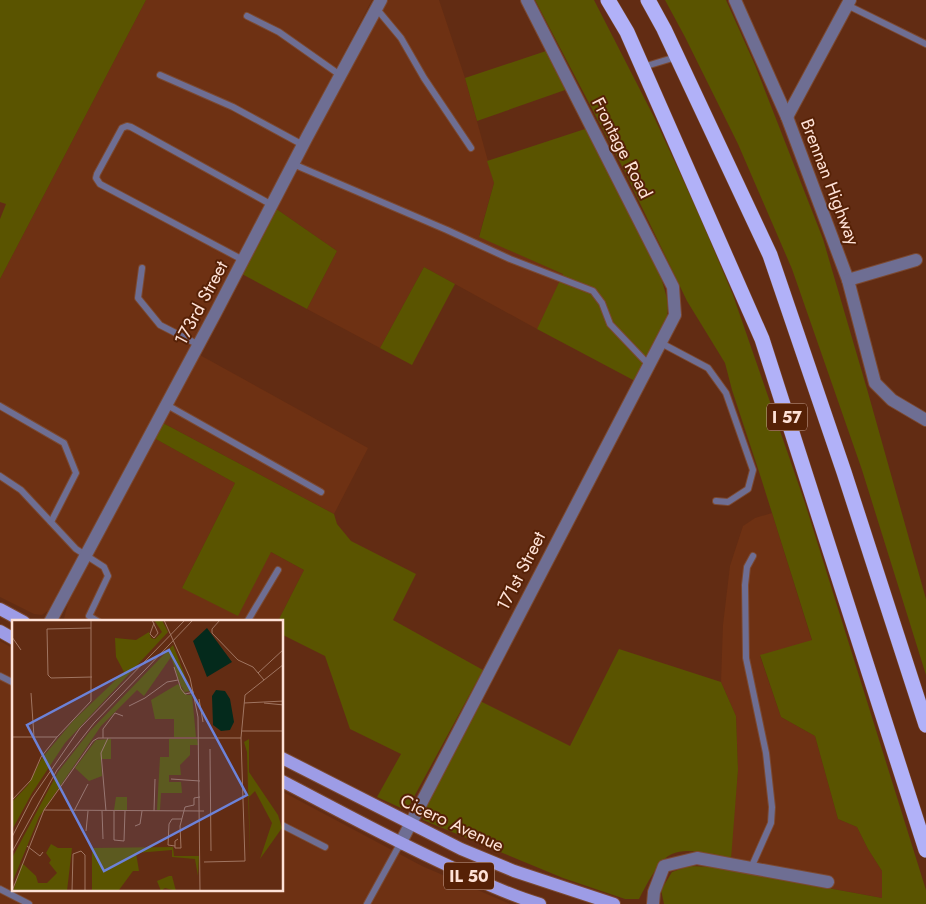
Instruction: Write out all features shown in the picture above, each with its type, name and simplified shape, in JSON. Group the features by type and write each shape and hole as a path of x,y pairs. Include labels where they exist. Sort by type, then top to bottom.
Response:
{"highway":[{"name":"I 57","path":"608,0 627,32 643,67 762,339 926,850"},
{"name":"I 57","path":"648,0 677,56 770,255 844,472 926,725"}],"main road":[{"path":"0,609 20,620"},
{"path":"0,631 12,638"},
{"name":"Cicero Avenue","path":"284,759 461,849 514,871 614,904"},
{"name":"IL 50","path":"284,782 400,844 481,881 540,904"}],"street":[{"name":"Frontage Road","path":"527,0 673,287 675,315"},
{"name":"Brennan Highway","path":"735,0 787,118 848,280 875,383 892,400 926,420"},
{"path":"787,118 848,2"},
{"name":"173rd Street","path":"51,620 199,345 378,4"},
{"path":"848,280 916,260"},
{"name":"171st Street","path":"400,844 675,315"},
{"path":"653,904 654,892 664,866 697,858 828,882"}],"lane":[{"path":"848,2 926,44"},
{"path":"378,4 401,38 424,78 471,148"},
{"path":"247,16 278,32 340,75"},
{"path":"643,67 677,56"},
{"path":"160,74 234,107 303,145"},
{"path":"243,260 108,189 100,184 96,178 97,174 122,128 127,126 272,204"},
{"path":"293,164 510,258 593,291 602,303 610,324 649,365"},
{"path":"142,268 138,298 155,316 160,325 199,345"},
{"path":"661,343 708,368 726,393 753,470 748,489 728,502 716,501"},
{"path":"167,405 321,492"},
{"path":"0,406 64,443 76,473 51,522"},
{"path":"0,476 21,490 76,549 104,567 108,576 89,616 96,620"},
{"path":"751,868 771,823 772,807 766,753 746,658 745,585 747,567 753,556"},
{"path":"248,620 278,570"},
{"path":"0,676 12,682"},
{"path":"284,826 325,847"},
{"path":"367,904 400,844"},
{"path":"0,889 29,904"}],"shaded area":[{"path":"0,0 146,0 0,279 0,219 6,204 0,202"},
{"path":"146,0 372,0 144,435 48,611 42,615 34,614 0,597 0,279"},
{"path":"385,0 439,0 465,78 494,183 479,236 564,274 537,329 424,267 380,348 307,309 337,251 275,208"},
{"path":"535,0 594,0 655,119 698,212 733,295 805,503 926,890 926,904 664,904 661,890 672,872 689,866 713,867 882,898 882,871 857,827 838,819 815,736 781,717 760,655 812,640 725,363 687,301 622,166"},
{"path":"665,0 726,0 755,65 823,239 926,599 926,675 862,470 792,269 738,144"},
{"path":"549,50 568,89 477,121 465,78"},
{"path":"588,128 661,277 668,302 667,321 635,381 537,329 563,274 479,237 494,183 487,161"},
{"path":"275,208 337,251 307,309 240,273"},
{"path":"424,267 455,284 412,365 380,348"},
{"path":"198,354 368,448 334,514 163,423"},
{"path":"163,423 334,514 337,524 351,541 416,574 393,620 483,670 409,806 401,808 377,797 401,754 350,729 325,656 284,636 284,620 279,620 304,570 271,552 238,616 182,588 235,483 154,438"},
{"path":"154,438 235,483 182,588 271,552 304,570 279,620 64,620 71,593"},
{"path":"772,513 812,641 760,656 781,717 815,736 838,819 857,827 882,871 882,898 729,870 738,770 736,716 721,682 723,625 730,566 743,526 755,518"},
{"path":"0,641 12,648 12,892 284,892 284,793 422,866 510,904 0,904"},
{"path":"619,649 721,682 736,716 738,770 731,859 693,851 672,854 662,861 639,899 625,899 563,878 423,820 422,808 478,700 570,746"}]}
